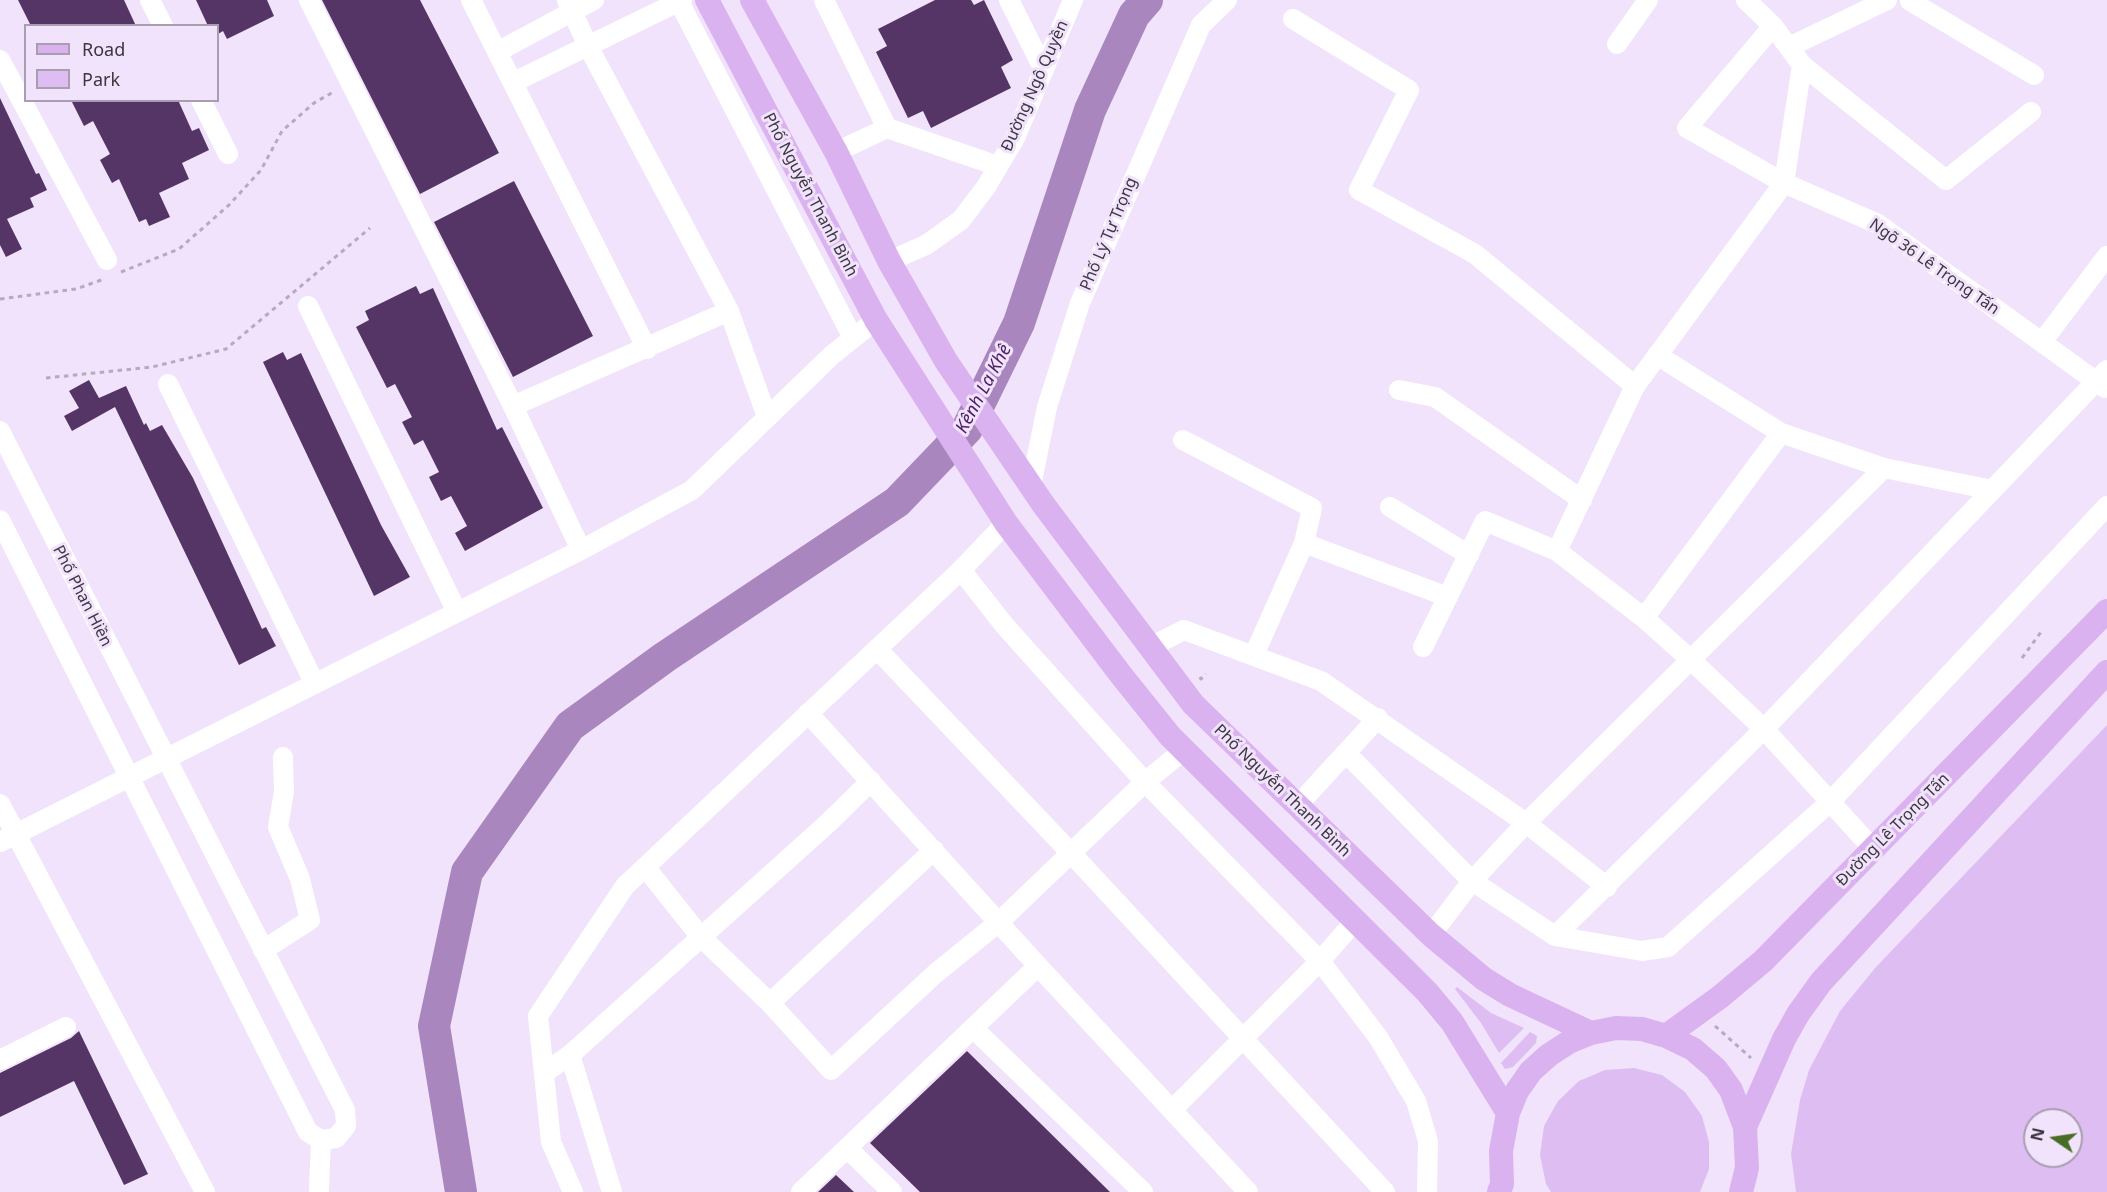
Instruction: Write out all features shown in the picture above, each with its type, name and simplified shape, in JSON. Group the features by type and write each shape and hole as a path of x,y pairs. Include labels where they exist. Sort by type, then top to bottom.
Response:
{"main road":[{"name":"Phố Nguyễn Thanh Bình","path":"707,0 876,320 1006,523"},
{"path":"752,0 836,152 889,261"},
{"name":"Phố Nguyễn Thanh Bình","path":"889,261 946,361 1031,486 1193,704 1296,807 1431,936 1484,979 1510,995 1592,1033"},
{"path":"1006,523 1121,675 1184,750 1427,992 1452,1023 1508,1113"},
{"name":"Đường Lê Trọng Tấn","path":"1666,1035 1719,997 1763,961 2107,610"},
{"path":"1745,1127 1784,1040 1798,1014 1821,982 2107,672"},
{"path":"1503,1189 1501,1151 1508,1113 1517,1091 1531,1071 1549,1054 1569,1042 1592,1033 1616,1028 1642,1029 1666,1035 1693,1049 1716,1069 1731,1090 1745,1127 1747,1168 1753,1192"},
{"path":"1741,1192 1747,1168"}],"street":[{"path":"150,0 162,24"},
{"path":"309,0 513,406 581,550"},
{"path":"471,0 646,349"},
{"path":"497,52 570,6 594,0"},
{"path":"514,82 680,0 852,338"},
{"path":"824,0 887,128"},
{"path":"1009,0 1044,70"},
{"name":"Đường Ngô Quyền","path":"889,261 926,245 961,220 986,187 1015,138 1073,0"},
{"name":"Phố Lý Tự Trọng","path":"1031,486 1047,407 1080,303 1201,25 1227,0"},
{"path":"1617,44 1648,0"},
{"path":"1746,0 1773,26 1802,64 1946,180 2031,112"},
{"path":"1789,47 1887,0"},
{"path":"1908,0 2034,75"},
{"path":"570,6 588,46 729,311 767,417"},
{"path":"1293,19 1409,90 1359,190 1474,254 1635,386"},
{"name":"Ngõ 36 Lê Trọng Tấn","path":"1773,26 1687,128 1784,183 1878,224 2042,342 2104,380"},
{"path":"0,60 113,270"},
{"path":"1557,552 1635,386 1784,183 1802,64"},
{"path":"202,102 228,154"},
{"path":"836,152 887,128 998,166"},
{"path":"2042,342 2107,256"},
{"path":"308,306 457,612"},
{"path":"513,406 729,311"},
{"path":"8,839 581,550 692,490 852,338 876,320"},
{"path":"1657,355 1781,433 1884,468 1992,490"},
{"path":"1555,936 1764,729 1992,490 2104,380"},
{"path":"168,384 315,684"},
{"path":"1399,390 1435,397 1582,500"},
{"name":"Phố Phan Hiền","path":"0,431 165,761 345,1110 346,1126 336,1138 321,1140"},
{"path":"1644,618 1781,433"},
{"path":"1183,441 1312,508 1304,543 1254,655"},
{"path":"1431,936 1472,881 1526,823 1884,468"},
{"path":"1346,753 1472,881 1555,936 1642,951 1668,947 1830,802 2107,506"},
{"path":"1390,507 1468,555"},
{"path":"0,520 308,1132 321,1140 316,1191"},
{"path":"1423,647 1485,521 1557,552 1644,618 1690,659 1764,729 1874,850"},
{"path":"573,1192 551,1142 538,1016 625,886 961,570 1006,523"},
{"path":"1304,543 1448,597"},
{"path":"961,570 1005,626 1145,782 1320,961 1378,1037 1416,1101 1428,1141 1427,1192"},
{"path":"1150,648 1184,630 1321,681 1378,718 1526,823 1606,887"},
{"path":"877,649 1071,853 1385,1192"},
{"path":"808,713 1248,1192"},
{"path":"1296,807 1378,718"},
{"path":"646,868 700,936 770,1004 831,1070 936,973 999,922 1145,782 1184,750"},
{"path":"263,950 310,920 300,879 278,827 284,792 284,757"},
{"path":"544,1073 570,1055 827,824 871,781"},
{"path":"0,804 8,839 205,1192"},
{"path":"770,1004 934,850"},
{"path":"1172,1110 1320,961 1355,921"},
{"path":"801,1192 1038,966"},
{"path":"0,1060 66,1027"},
{"path":"974,1028 1143,1192"},
{"path":"570,1055 612,1192"},
{"path":"847,1148 892,1192"}],"path":[{"path":"0,299 76,289 113,270 179,249 229,205 261,170 282,131 314,103 350,82"},
{"path":"46,378 152,367 226,349 370,228"},
{"path":"2022,658 2041,632"},
{"path":"1715,1026 1751,1058"}],"green space":[{"path":"2107,725 2107,1192 1796,1192 1791,1154 1800,1100 1809,1070 1840,1011 1876,967"},
{"path":"1457,987 1491,1013 1524,1028 1499,1053 1481,1023 1455,989"},
{"path":"1530,1032 1537,1036 1536,1043 1513,1067 1505,1069 1501,1063"},
{"path":"1634,1068 1662,1075 1685,1092 1702,1116 1709,1142 1709,1169 1700,1192 1551,1192 1546,1184 1540,1155 1544,1126 1558,1101 1579,1081 1605,1070"}],"building":[{"path":"18,0 124,0 135,24 30,24"},
{"path":"196,0 267,0 274,16 227,39 223,31 219,33 219,24 207,24"},
{"path":"322,0 420,0 499,153 420,194"},
{"path":"935,0 971,0 974,5 984,0 1013,60 1001,67 1011,88 931,128 923,111 908,118 876,52 887,46 878,29"},
{"path":"0,98 36,174 39,173 47,190 30,198 34,207 7,219 22,249 6,257 0,245"},
{"path":"72,102 179,102 192,131 199,128 209,150 182,163 189,179 159,193 170,217 149,226 146,219 139,222 119,179 112,183 100,160 110,154 93,121 84,126"},
{"path":"514,181 593,336 513,377 434,222"},
{"path":"416,286 420,294 433,288 497,430 502,427 543,508 465,551 455,533 467,526 451,496 441,501 429,477 439,472 423,440 414,445 402,422 412,417 395,384 387,388 356,327 369,320 365,311"},
{"path":"283,352 287,360 301,353 381,525 410,577 374,596 263,362"},
{"path":"89,380 99,398 126,386 144,425 146,423 150,431 162,425 193,478 262,629 266,627 276,646 239,665 115,407 72,431 64,416 79,408 69,391"},
{"path":"79,1031 148,1174 124,1185 74,1081 0,1117 0,1073 71,1038"},
{"path":"967,1051 1110,1192 920,1192 870,1143"},
{"path":"836,1175 854,1192 818,1192"}],"waterway":[{"name":"Kênh La Khê","path":"461,1192 434,1026 467,872 570,726 665,657 897,502 967,429 1019,323 1090,110 1134,15 1147,0"}]}
